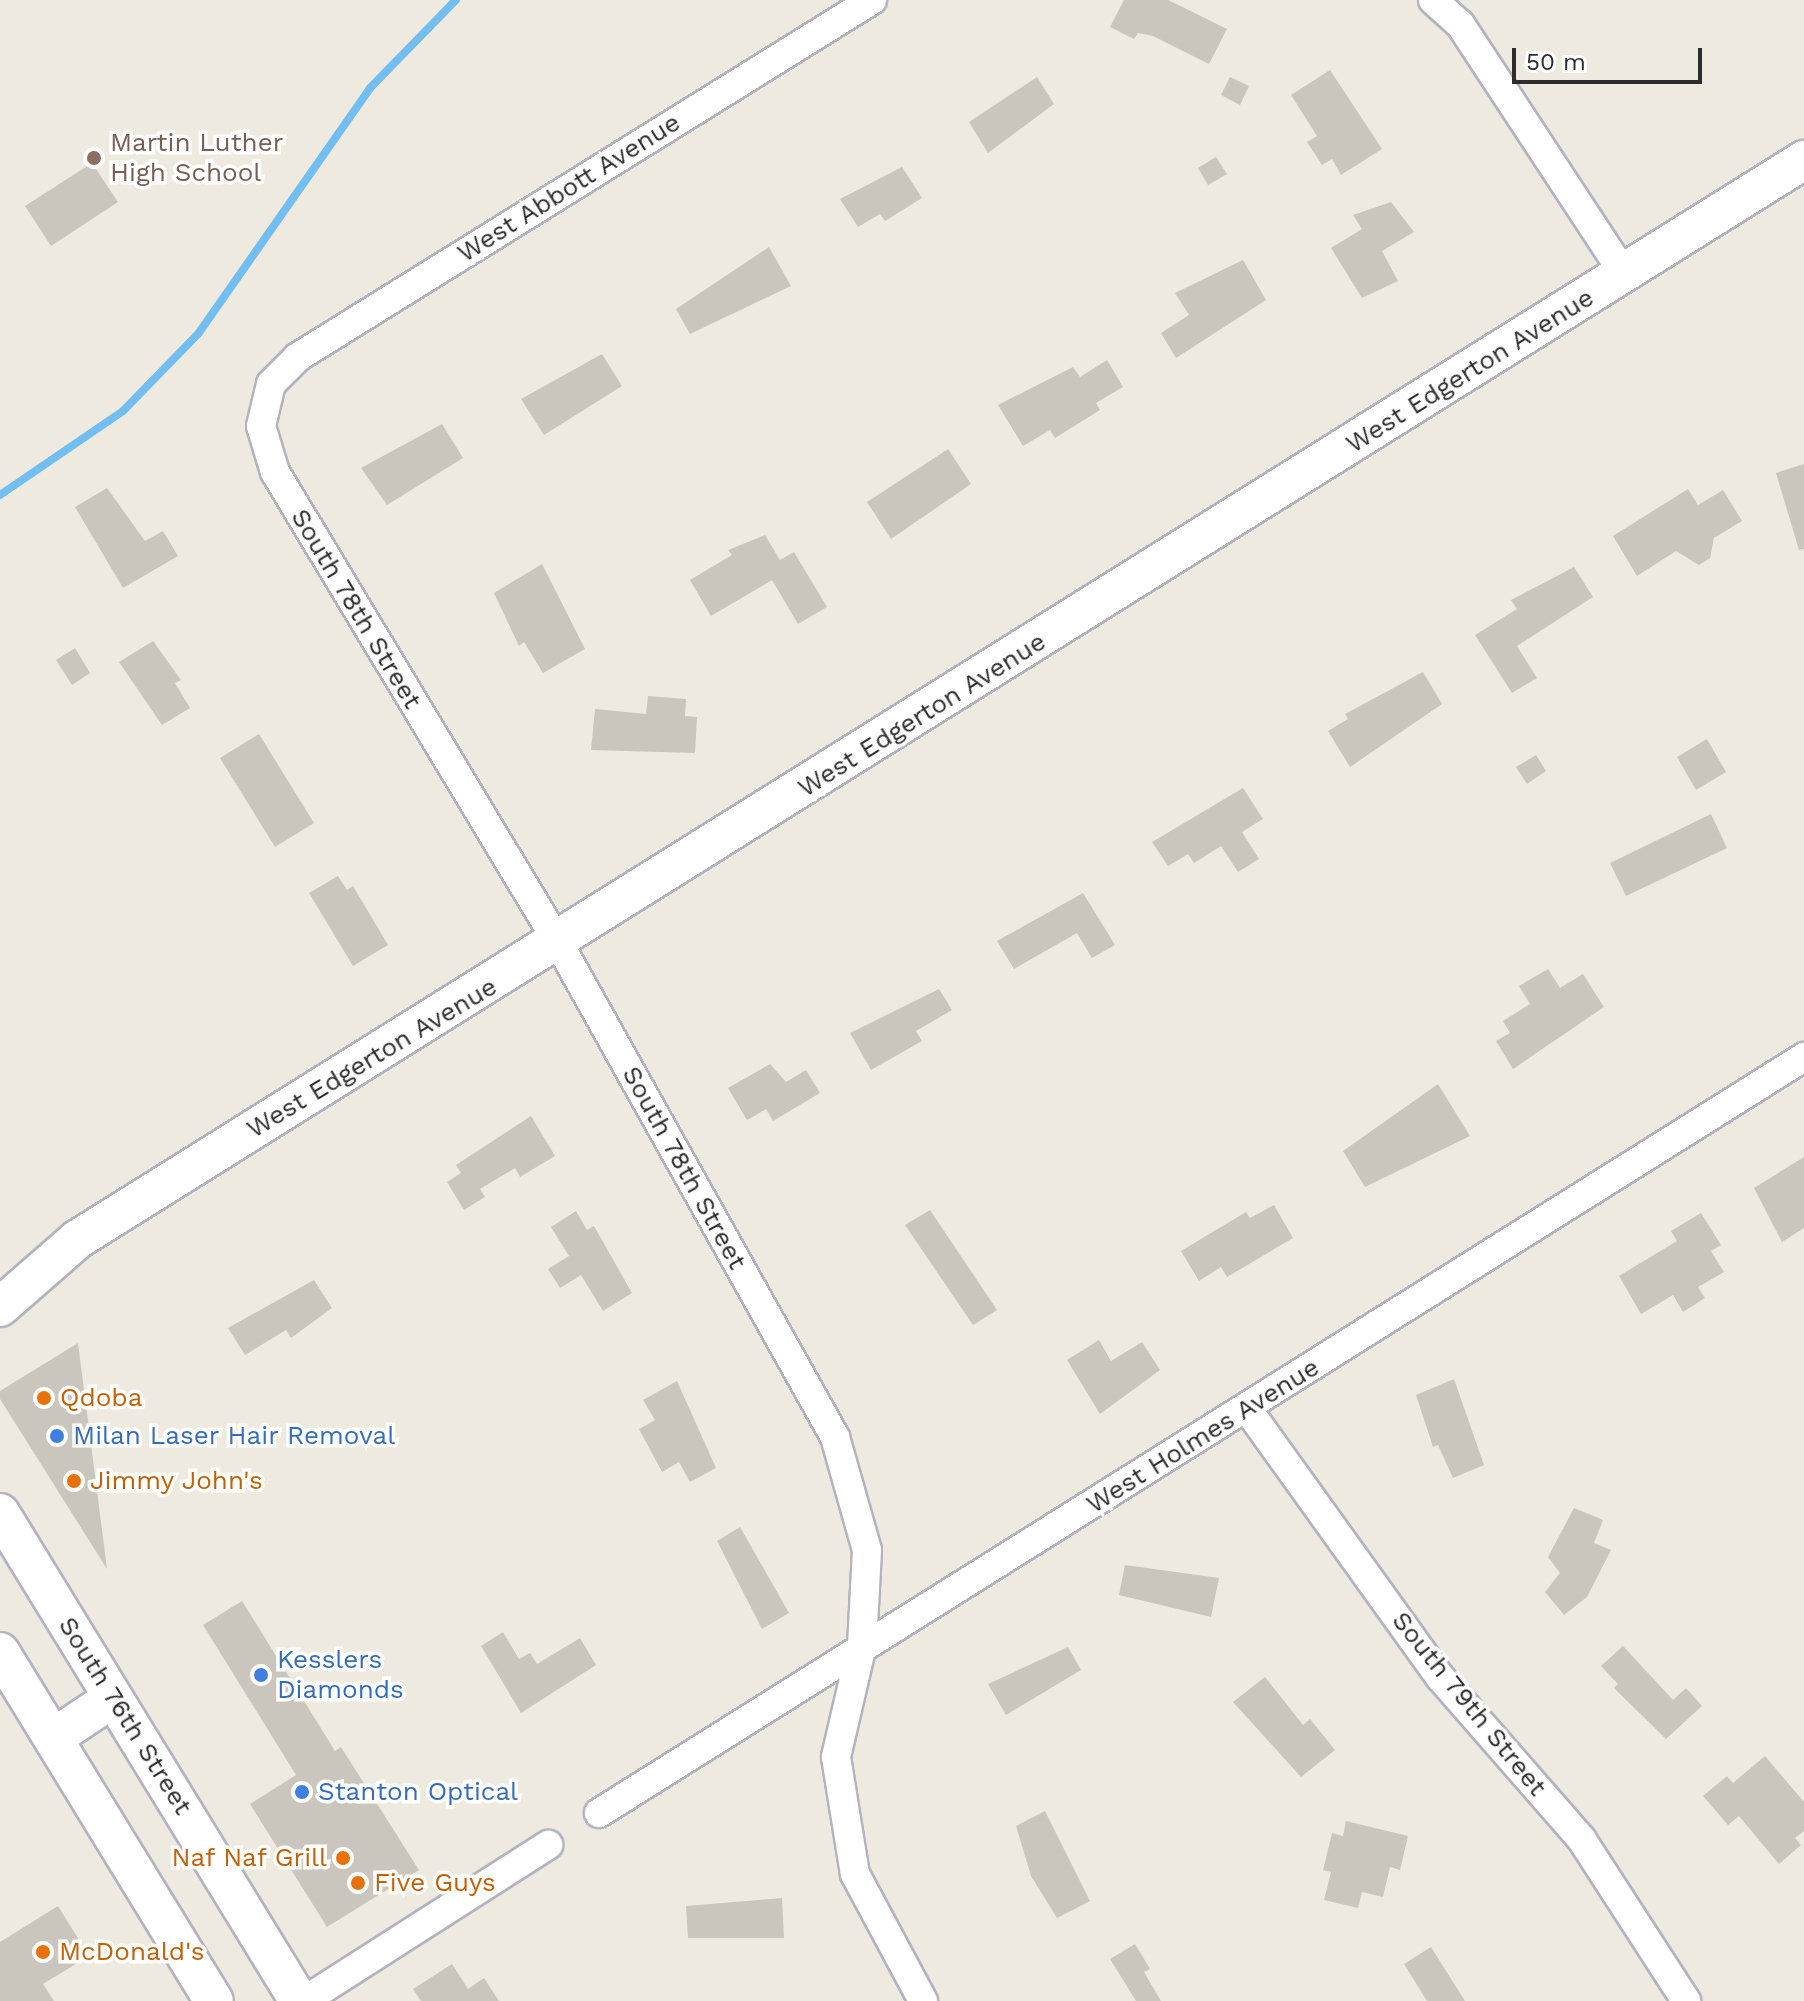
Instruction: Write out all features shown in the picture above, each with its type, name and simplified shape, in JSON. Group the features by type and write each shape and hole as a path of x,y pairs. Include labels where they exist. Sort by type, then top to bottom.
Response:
{"street":[{"name":"West Abbott Avenue","path":"271,384 298,357 872,0"},
{"path":"1433,0 1483,56 1624,274"},
{"name":"West Edgerton Avenue","path":"0,1307 39,1269 173,1179 559,944 1804,160"},
{"name":"South 78th Street","path":"271,384 261,426 275,472 559,944 835,1437 867,1550 862,1645 836,1757 855,1874 923,2001"},
{"name":"West Holmes Avenue","path":"599,1813 862,1645 1248,1410 1804,1057"},
{"name":"West Edgerton Avenue","path":"0,1283 39,1269"},
{"name":"South 79th Street","path":"1248,1410 1440,1677 1582,1840 1686,2001"},
{"name":"South 76th Street","path":"0,1513 302,2001"},
{"path":"0,1652 214,2001"},
{"path":"53,1738 113,1698"},
{"path":"302,2001 548,1845"}],"building":[{"path":"1124,0 1168,0 1227,29 1209,64 1153,36 1138,33 1134,39 1110,27"},
{"path":"1330,70 1382,149 1341,175 1332,159 1322,165 1307,142 1317,136 1291,95"},
{"path":"1037,77 1054,104 988,153 969,122"},
{"path":"1230,77 1249,86 1240,105 1221,95"},
{"path":"1216,157 1227,174 1208,185 1198,168"},
{"path":"92,163 118,202 51,246 25,206"},
{"path":"902,167 922,198 885,221 880,214 858,227 840,199"},
{"path":"1391,202 1414,232 1382,251 1398,281 1362,298 1331,248 1362,229 1353,215"},
{"path":"769,247 791,286 690,334 676,309"},
{"path":"1243,260 1266,300 1176,358 1161,333 1189,315 1175,293"},
{"path":"602,354 622,386 544,435 521,399"},
{"path":"1107,360 1123,387 1096,403 1100,410 1055,438 1050,430 1023,446 998,405 1073,367 1080,377"},
{"path":"442,424 463,458 387,505 361,468"},
{"path":"948,449 971,484 891,539 867,502"},
{"path":"1804,464 1804,549 1799,550 1776,473"},
{"path":"107,488 145,541 163,531 178,556 123,588 75,507"},
{"path":"1688,489 1698,505 1723,490 1742,521 1714,538 1710,558 1699,565 1676,551 1637,576 1613,536"},
{"path":"765,535 780,560 794,552 827,607 798,624 772,580 711,616 690,580 732,555 728,550"},
{"path":"542,564 585,649 543,673 524,642 519,646 494,593"},
{"path":"1574,567 1593,597 1517,646 1537,678 1512,693 1475,635 1517,609 1511,600"},
{"path":"153,641 181,680 175,683 190,708 162,725 119,662"},
{"path":"75,648 90,673 72,685 56,660"},
{"path":"1423,672 1442,704 1350,767 1328,731 1348,719 1345,714"},
{"path":"648,696 686,699 685,716 697,717 695,753 591,750 595,709 646,714"},
{"path":"259,734 314,823 275,847 220,758"},
{"path":"1707,739 1726,772 1696,790 1677,757"},
{"path":"1536,755 1546,771 1527,784 1516,767"},
{"path":"1243,788 1263,819 1242,832 1259,859 1238,872 1221,846 1194,863 1188,854 1168,866 1152,842"},
{"path":"1711,814 1727,848 1626,896 1610,863"},
{"path":"338,876 347,890 353,886 388,945 353,966 309,893"},
{"path":"1083,893 1115,945 1092,958 1077,933 1014,969 997,941"},
{"path":"1548,969 1560,988 1583,974 1604,1007 1513,1069 1496,1041 1510,1033 1503,1021 1530,1004 1519,986"},
{"path":"939,989 952,1010 916,1031 922,1041 871,1070 850,1033"},
{"path":"770,1064 786,1082 806,1070 820,1093 773,1121 766,1109 747,1120 728,1088"},
{"path":"1438,1084 1470,1136 1365,1187 1343,1151"},
{"path":"531,1116 555,1156 520,1177 515,1168 480,1189 485,1197 464,1210 447,1182 461,1173 456,1165"},
{"path":"1804,1157 1804,1228 1782,1242 1754,1188"},
{"path":"1274,1205 1293,1238 1227,1277 1221,1267 1199,1281 1181,1251 1246,1212 1250,1218"},
{"path":"930,1210 997,1310 973,1325 905,1225"},
{"path":"576,1211 587,1230 594,1226 632,1293 603,1311 581,1275 560,1288 548,1269 569,1256 551,1227"},
{"path":"1701,1213 1721,1245 1711,1251 1724,1272 1698,1287 1705,1298 1683,1312 1673,1295 1641,1314 1619,1276 1677,1241 1671,1231"},
{"path":"314,1280 332,1308 291,1338 286,1330 245,1355 228,1328"},
{"path":"1099,1340 1111,1361 1142,1342 1160,1370 1100,1414 1067,1360"},
{"path":"78,1343 107,1569 0,1399 0,1391"},
{"path":"1454,1379 1484,1465 1453,1478 1438,1445 1433,1447 1416,1395"},
{"path":"677,1381 716,1468 690,1482 679,1462 662,1472 639,1429 655,1420 643,1400"},
{"path":"1574,1508 1603,1520 1594,1543 1611,1550 1587,1597 1564,1615 1545,1592 1560,1573 1548,1557"},
{"path":"740,1527 789,1613 762,1629 717,1541"},
{"path":"1125,1565 1219,1578 1211,1617 1119,1595"},
{"path":"242,1601 335,1751 341,1747 419,1870 327,1927 250,1804 296,1775 203,1625"},
{"path":"503,1632 519,1659 530,1653 537,1664 580,1638 596,1665 521,1713 481,1646"},
{"path":"1623,1646 1673,1700 1686,1688 1702,1706 1666,1739 1614,1688 1618,1684 1601,1666"},
{"path":"1068,1647 1081,1670 1006,1715 988,1684"},
{"path":"1265,1677 1303,1725 1310,1719 1335,1750 1301,1777 1233,1702"},
{"path":"1765,1756 1804,1802 1804,1831 1795,1838 1801,1845 1779,1864 1739,1816 1728,1825 1703,1796 1727,1776 1733,1783"},
{"path":"1045,1811 1090,1901 1057,1918 1031,1876 1016,1826"},
{"path":"1346,1821 1408,1836 1400,1870 1390,1867 1383,1897 1362,1892 1358,1908 1324,1900 1331,1872 1323,1870 1332,1833 1343,1836"},
{"path":"782,1898 784,1938 688,1938 686,1906"},
{"name":"McDonald's","path":"58,1906 89,1956 43,1984 54,2001 0,2001 0,1942"},
{"path":"1135,1944 1150,1969 1144,1972 1161,2001 1136,2001 1110,1959"},
{"path":"1431,1947 1465,2001 1427,2001 1404,1964"},
{"path":"452,1964 468,1989 484,1978 499,2001 421,2001 413,1989"}],"waterway":[{"path":"0,495 123,411 198,334 370,88 456,0"}],"place":[{"name":"Martin Luther High School","path":"94,158"},
{"name":"Qdoba","path":"44,1398"},
{"name":"Milan Laser Hair Removal","path":"57,1436"},
{"name":"Jimmy John's","path":"74,1481"},
{"name":"Kesslers Diamonds","path":"261,1675"},
{"name":"Stanton Optical","path":"302,1792"},
{"name":"Naf Naf Grill","path":"343,1858"},
{"name":"Five Guys","path":"358,1883"},
{"name":"McDonald's","path":"43,1952"}]}
